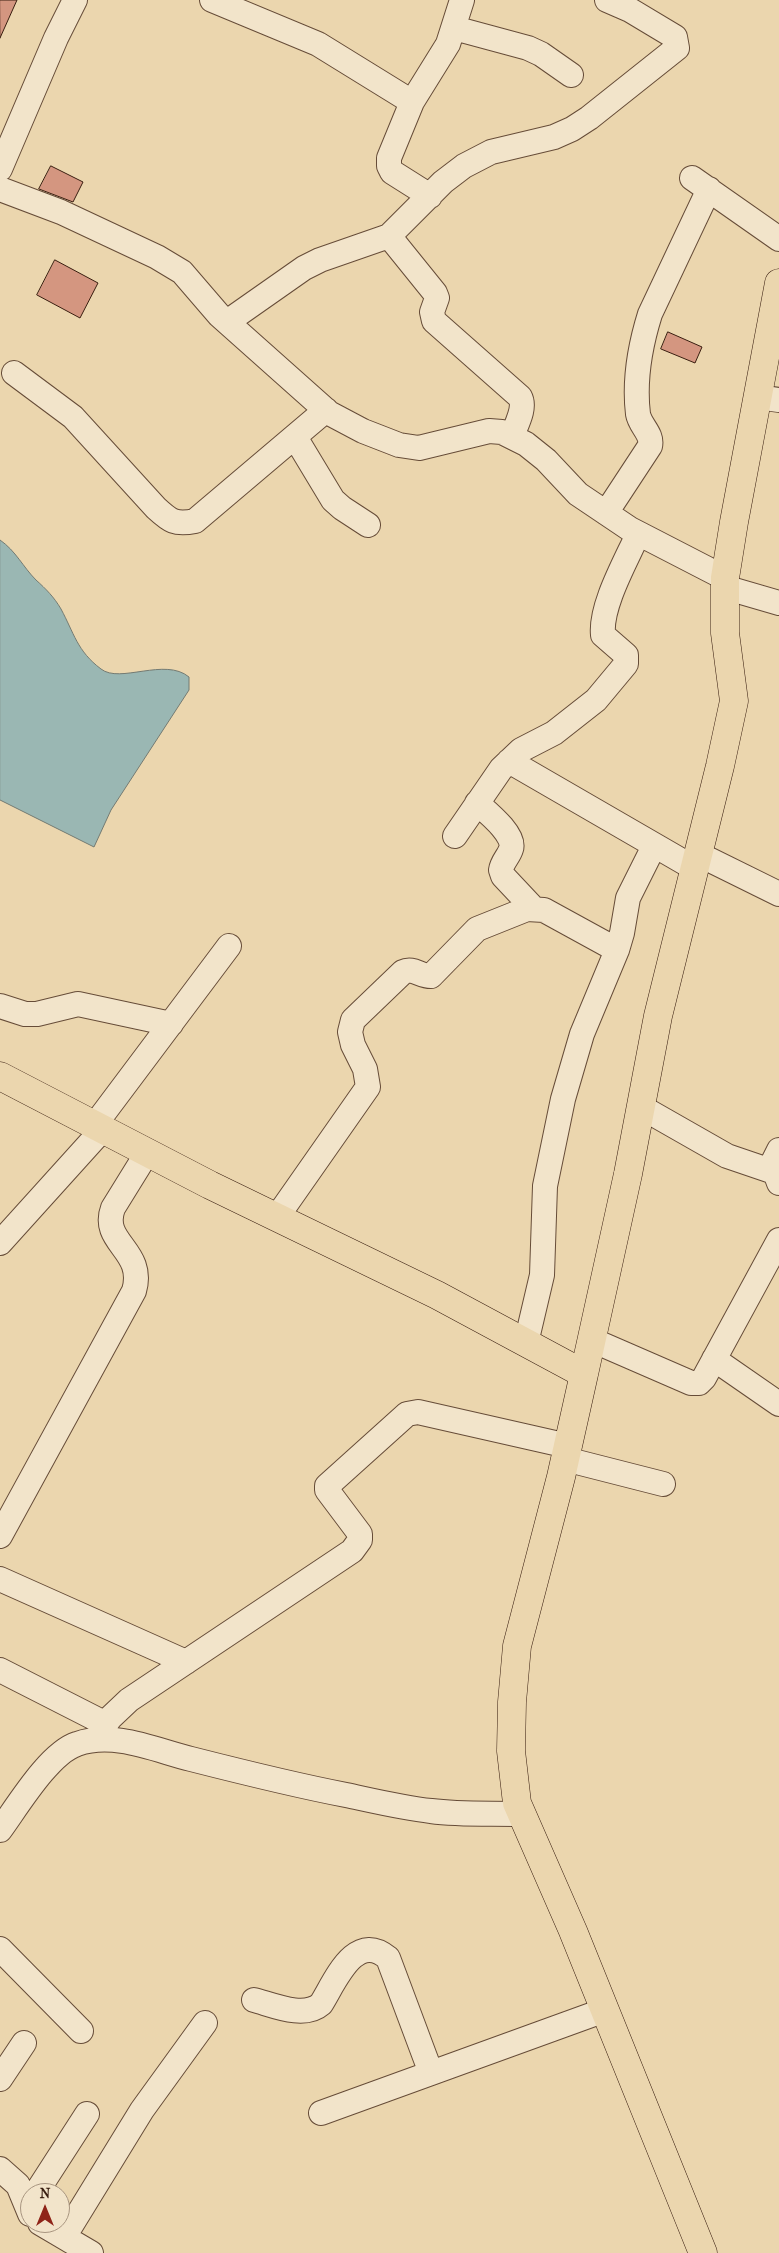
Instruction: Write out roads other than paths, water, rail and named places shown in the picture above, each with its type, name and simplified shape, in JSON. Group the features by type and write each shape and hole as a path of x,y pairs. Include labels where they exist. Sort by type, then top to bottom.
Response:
{"main road":[{"path":"703,2253 605,2010 516,1803 511,1751 512,1702 516,1646 566,1452 607,1276 658,1016 720,766 734,701 725,633 725,583 734,522 769,399 779,283"},
{"path":"0,1076 147,1153 437,1295 584,1374"}],"street":[{"path":"0,169 56,38 75,0"},
{"path":"212,0 318,44 412,102"},
{"path":"430,196 392,172 389,166 389,158 412,102 438,64 454,28 462,0"},
{"path":"227,322 304,268 320,260 389,236 443,182 464,166 491,152 554,137 572,129 589,118 677,48 675,37 630,10 607,0"},
{"path":"454,28 528,48 541,54 570,74"},
{"path":"606,513 650,446 650,436 638,414 639,358 643,336 701,183 779,239"},
{"path":"0,189 61,212 182,272 227,322 326,410 363,431 399,446 419,448 489,431 502,432 512,436 533,449 578,494 638,534 725,583 779,603"},
{"path":"389,236 435,293 437,298 432,312 434,321 520,396 522,408 512,436"},
{"path":"14,373 74,417 156,508 169,520 182,524 195,521 326,410"},
{"path":"295,438 333,500 368,525"},
{"path":"454,836 501,769 509,761 521,750 554,732 596,700 626,664 626,655 603,635 602,626 604,612 638,534"},
{"path":"509,761 654,846 779,894"},
{"path":"477,803 508,834 512,842 511,849 501,870 503,876 534,908"},
{"path":"526,1343 542,1275 545,1186 563,1099 582,1034 617,950 622,934 628,898 654,846"},
{"path":"276,1217 368,1087 365,1068 353,1044 350,1032 353,1020 402,972 412,970 426,976 431,976 477,929 494,921 534,908 544,910 617,950"},
{"path":"0,1243 98,1128 171,1024 229,946"},
{"path":"0,1006 24,1014 37,1014 78,1004 171,1024"},
{"path":"641,1107 727,1156 777,1168"},
{"path":"0,1536 136,1278 128,1254 111,1231 110,1216 147,1153"},
{"path":"592,1340 691,1383 699,1382 704,1378 779,1240"},
{"path":"714,1359 779,1404"},
{"path":"0,1830 48,1765 75,1744 101,1732 129,1700 352,1551 360,1540 360,1534 327,1490 327,1486 407,1414 418,1412 566,1452 663,1484"},
{"path":"0,1579 186,1662"},
{"path":"0,1670 101,1732 106,1739 334,1792 432,1811 522,1814"},
{"path":"0,1949 81,2031"},
{"path":"254,2000 296,2010 316,2009 351,1957 364,1950 382,1952 388,1958 431,2073"},
{"path":"321,2113 605,2010"},
{"path":"64,2237 142,2110 205,2023"},
{"path":"0,2079 24,2043"},
{"path":"47,2183 86,2114"},
{"path":"0,2169 20,2188"},
{"path":"60,2233 91,2253"}],"water":[{"path":"0,540 11,549 31,575 53,597 81,648 101,669 109,673 119,674 168,669 189,677 189,690 111,810 94,847 0,800"}]}
